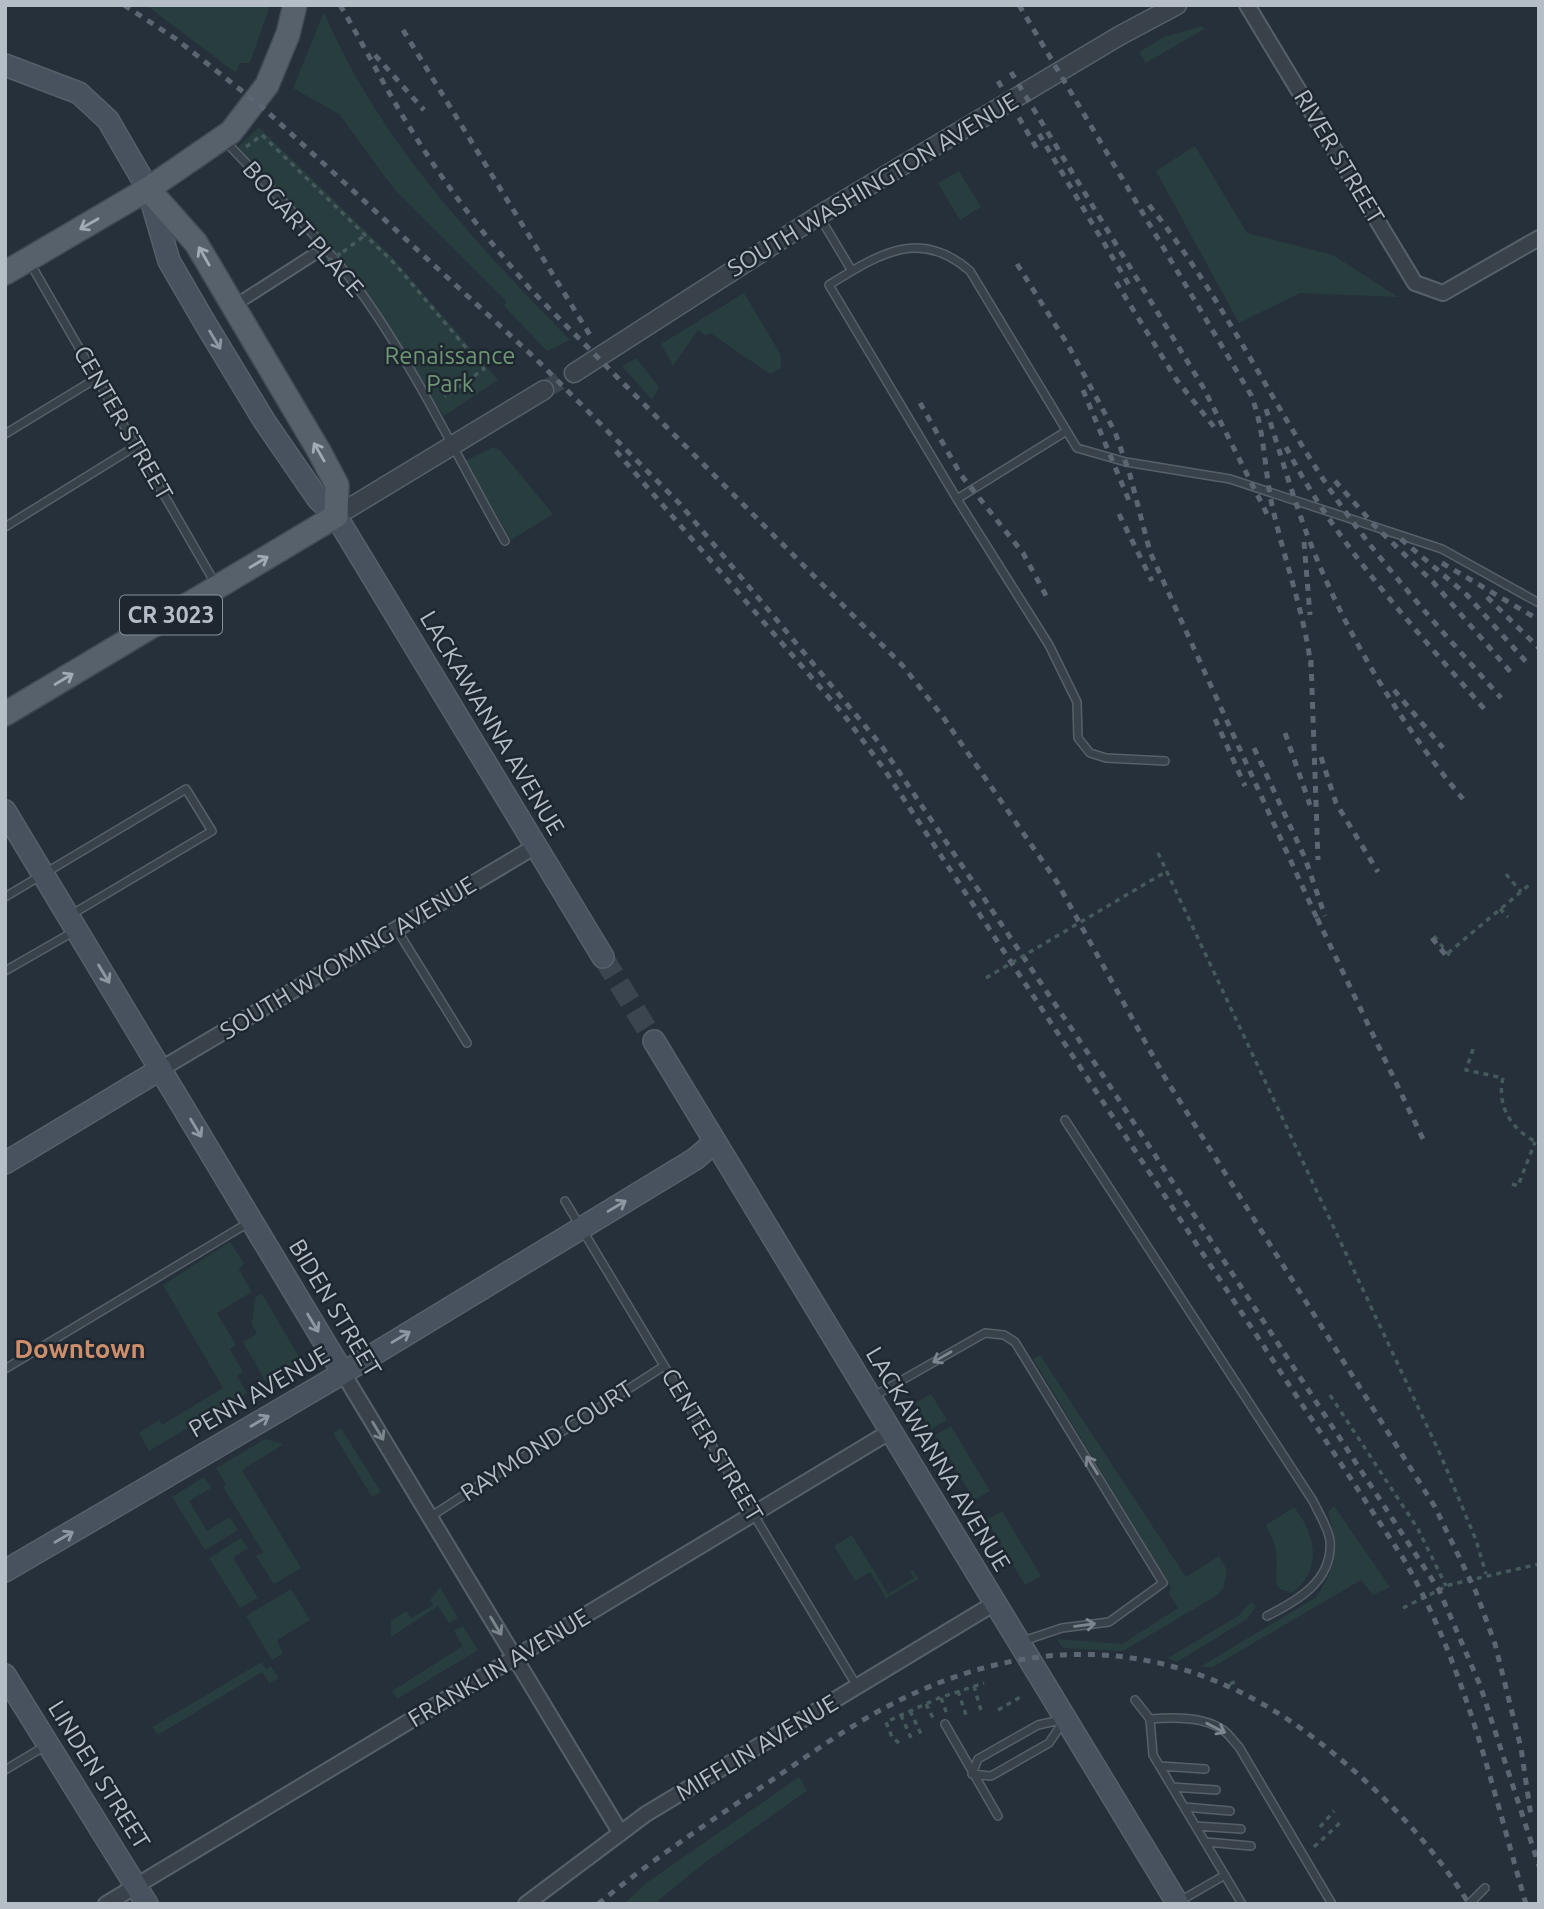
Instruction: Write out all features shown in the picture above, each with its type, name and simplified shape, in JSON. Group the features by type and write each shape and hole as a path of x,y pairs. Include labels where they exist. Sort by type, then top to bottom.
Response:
{"main road":[{"path":"5,273 148,189 223,138 267,85 288,34 295,5"},
{"name":"LACKAWANNA AVENUE","path":"5,65 66,87 90,100 108,120 148,189 196,243 319,451 337,485 336,516"},
{"name":"LACKAWANNA AVENUE","path":"148,189 169,261 265,422 318,499 336,516 603,957"},
{"name":"CR 3023","path":"5,714 336,516"},
{"name":"BIDEN STREET","path":"5,811 343,1373"},
{"name":"LACKAWANNA AVENUE","path":"654,1041 1178,1903"},
{"path":"5,1163 161,1069"},
{"name":"PENN AVENUE","path":"5,1571 343,1373 695,1159 715,1142"},
{"name":"LINDEN STREET","path":"5,1675 142,1895"}],"street":[{"name":"SOUTH WASHINGTON AVENUE","path":"574,373 818,216 1119,36 1177,5"},
{"name":"RIVER STREET","path":"1247,5 1415,283 1443,293 1539,239"},
{"path":"235,305 313,255"},
{"path":"336,516 544,390"},
{"name":"SOUTH WYOMING AVENUE","path":"161,1069 536,846"},
{"name":"BIDEN STREET","path":"343,1373 620,1832"},
{"name":"FRANKLIN AVENUE","path":"106,1904 142,1895 515,1658 891,1431"},
{"name":"MIFFLIN AVENUE","path":"526,1904 620,1832 995,1603"}],"lane":[{"name":"BOGART PLACE","path":"223,138 330,254 367,302 453,445 505,541"},
{"path":"818,216 852,271"},
{"path":"1165,761 1133,761 1090,754 1078,738 1077,702 1049,645 957,499 830,285 885,255 914,247 946,252 970,271 1077,448 1113,459 1230,479 1442,548 1539,603"},
{"name":"CENTER STREET","path":"28,259 217,587"},
{"path":"5,434 97,378"},
{"path":"957,499 1065,432"},
{"path":"5,527 135,446"},
{"path":"5,897 186,789 212,831 5,971"},
{"path":"397,930 467,1043"},
{"path":"1065,1120 1313,1501 1331,1541 1324,1571 1302,1598 1267,1616"},
{"name":"CENTER STREET","path":"565,1201 858,1688"},
{"path":"5,1369 252,1221"},
{"path":"871,1398 985,1332 1004,1335 1015,1342 1163,1583 1109,1622 1062,1628 1020,1643"},
{"name":"RAYMOND COURT","path":"430,1517 664,1366"},
{"path":"1135,1700 1150,1719 1153,1755 1242,1904"},
{"path":"1150,1719 1172,1717 1204,1722 1223,1729 1239,1747 1332,1904"},
{"path":"972,1774 978,1759 1038,1725 1065,1719"},
{"path":"972,1774 991,1776 1049,1743 1065,1719"},
{"path":"944,1725 998,1816"},
{"path":"5,1770 48,1744"},
{"path":"1160,1766 1205,1769"},
{"path":"1172,1787 1216,1790"},
{"path":"1184,1807 1230,1811"},
{"path":"1196,1826 1241,1829"},
{"path":"1206,1842 1251,1846"},
{"path":"1178,1903 1225,1875"},
{"path":"1469,1904 1485,1888"}],"path":[{"path":"246,147 262,135 396,265 484,369 445,397"},
{"path":"328,261 365,235"},
{"path":"336,244 342,253"},
{"path":"1158,853 1441,1456 1476,1540 1486,1574"},
{"path":"986,978 1167,871"},
{"path":"1506,874 1521,892"},
{"path":"1434,936 1449,955 1529,884"},
{"path":"1500,909 1508,917"},
{"path":"1473,1049 1466,1071 1503,1078 1500,1090 1506,1113 1514,1126 1537,1142 1518,1186 1512,1184"},
{"path":"1330,1395 1418,1528 1446,1586"},
{"path":"1403,1608 1446,1586 1486,1574 1539,1564"},
{"path":"1230,1684 1239,1680"},
{"path":"899,1743 892,1737 886,1722 941,1697 984,1683"},
{"path":"974,1686 982,1714"},
{"path":"958,1691 967,1718"},
{"path":"998,1710 1022,1696"},
{"path":"941,1697 944,1725"},
{"path":"925,1704 944,1725"},
{"path":"910,1711 921,1734"},
{"path":"901,1715 911,1738"},
{"path":"1320,1827 1334,1811"},
{"path":"1314,1847 1343,1820"}],"green space":[{"path":"146,5 268,5 269,8 250,63 240,63 236,73"},
{"path":"324,12 371,103 400,146 464,227 570,340 547,351 504,306 506,301 394,189 339,114 293,88"},
{"path":"1202,26 1204,29 1146,63 1139,52 1164,37"},
{"name":"Renaissance Park","path":"259,127 391,256 498,380 444,416 338,257 237,148"},
{"path":"1195,146 1247,233 1333,255 1398,297 1300,293 1239,323 1156,171"},
{"path":"959,171 981,207 960,220 938,183"},
{"path":"744,293 781,355 781,368 770,374 710,333 706,336 698,330 673,366 661,344"},
{"path":"636,358 659,387 652,400 622,366"},
{"path":"493,447 501,451 553,514 511,540 465,461"},
{"path":"230,1242 244,1263 239,1270 252,1292 217,1313 236,1345 230,1349 243,1372 237,1376 247,1393 149,1451 139,1433 159,1420 162,1425 223,1388 163,1285"},
{"path":"262,1294 301,1360 266,1382 243,1342 257,1334 252,1324 255,1297"},
{"path":"1040,1355 1186,1577 1219,1556 1227,1570 1223,1589 1216,1596 1123,1651 1063,1648 1057,1639 1122,1644 1178,1608 1169,1593 1171,1587 1033,1359"},
{"path":"931,1394 947,1420 931,1429 915,1403"},
{"path":"951,1426 990,1491 974,1500 935,1435"},
{"path":"341,1428 381,1492 372,1497 333,1433"},
{"path":"265,1439 284,1444 242,1470 301,1568 274,1584 256,1556 263,1552 223,1487 226,1484 216,1468"},
{"path":"204,1477 211,1488 189,1501 207,1531 230,1517 238,1530 205,1550 172,1497"},
{"path":"1334,1506 1390,1587 1373,1595 1361,1580 1213,1667 1200,1667 1315,1598 1328,1577 1334,1556 1328,1512"},
{"path":"1294,1507 1307,1528 1313,1551 1309,1574 1292,1593 1280,1589 1276,1584 1276,1554 1266,1525"},
{"path":"1002,1511 1041,1576 1025,1585 986,1520"},
{"path":"852,1535 888,1594 914,1578 910,1572 913,1570 919,1579 886,1598 870,1572 855,1581 834,1546"},
{"path":"241,1538 248,1548 233,1558 258,1598 240,1608 209,1558"},
{"path":"440,1587 458,1618 449,1623 438,1606 391,1637 391,1621 406,1611 411,1618 433,1605 430,1600"},
{"path":"291,1589 310,1620 277,1640 283,1653 272,1660 246,1616"},
{"path":"1251,1602 1256,1606 1247,1619 1177,1662 1168,1658 1238,1616"},
{"path":"463,1626 478,1650 397,1699 392,1691 463,1646 454,1631"},
{"path":"262,1662 266,1669 271,1666 279,1678 269,1683 262,1672 158,1735 152,1727"},
{"path":"799,1777 807,1791 703,1864 654,1904 624,1904 646,1883"}],"tunnel":[{"path":"544,390 574,373"},
{"path":"603,957 654,1041"}],"railway":[{"path":"124,5 176,39 261,106 536,359 680,504 881,745 1102,1074 1439,1590 1480,1685 1539,1866"},
{"path":"340,5 425,152 499,252 531,290 903,666 943,717 1057,882 1164,1076 1435,1507 1476,1592 1495,1644 1521,1748 1531,1816"},
{"path":"1019,5 1251,395 1262,436 1272,505 1304,626 1311,667"},
{"path":"403,30 593,340"},
{"path":"375,55 424,110"},
{"path":"1011,72 1203,387 1269,518"},
{"path":"998,81 1037,149"},
{"path":"1039,134 1132,290"},
{"path":"1149,205 1223,312 1335,497 1394,575 1501,698"},
{"path":"1017,264 1068,345 1115,432 1130,475 1150,552 1320,925"},
{"path":"1116,282 1176,379 1218,432"},
{"path":"1083,390 1130,503"},
{"path":"920,403 961,475 1023,553 1049,601"},
{"path":"1266,409 1309,539 1346,621 1380,684 1463,799"},
{"path":"1286,447 1306,483 1353,552 1486,711"},
{"path":"616,451 844,715 884,769 1403,1558 1444,1640 1460,1683 1526,1904"},
{"path":"1335,481 1375,526 1433,582 1514,676"},
{"path":"1119,514 1152,581"},
{"path":"1401,539 1467,595 1528,664"},
{"path":"1304,542 1310,615"},
{"path":"1442,563 1539,620"},
{"path":"1487,597 1539,648"},
{"path":"1311,660 1318,860"},
{"path":"1394,690 1443,748"},
{"path":"1215,719 1245,786"},
{"path":"1285,733 1310,805"},
{"path":"1254,748 1305,858 1325,916"},
{"path":"1321,757 1336,803 1378,872"},
{"path":"1317,918 1423,1139"},
{"path":"1432,938 1448,958"},
{"path":"598,1904 707,1823 832,1739 892,1704 947,1680 1001,1664 1055,1655 1108,1655 1161,1664 1213,1680 1264,1705 1314,1738 1379,1794 1418,1835 1469,1904"}],"district":[{"name":"Downtown","path":"80,1349"}]}
